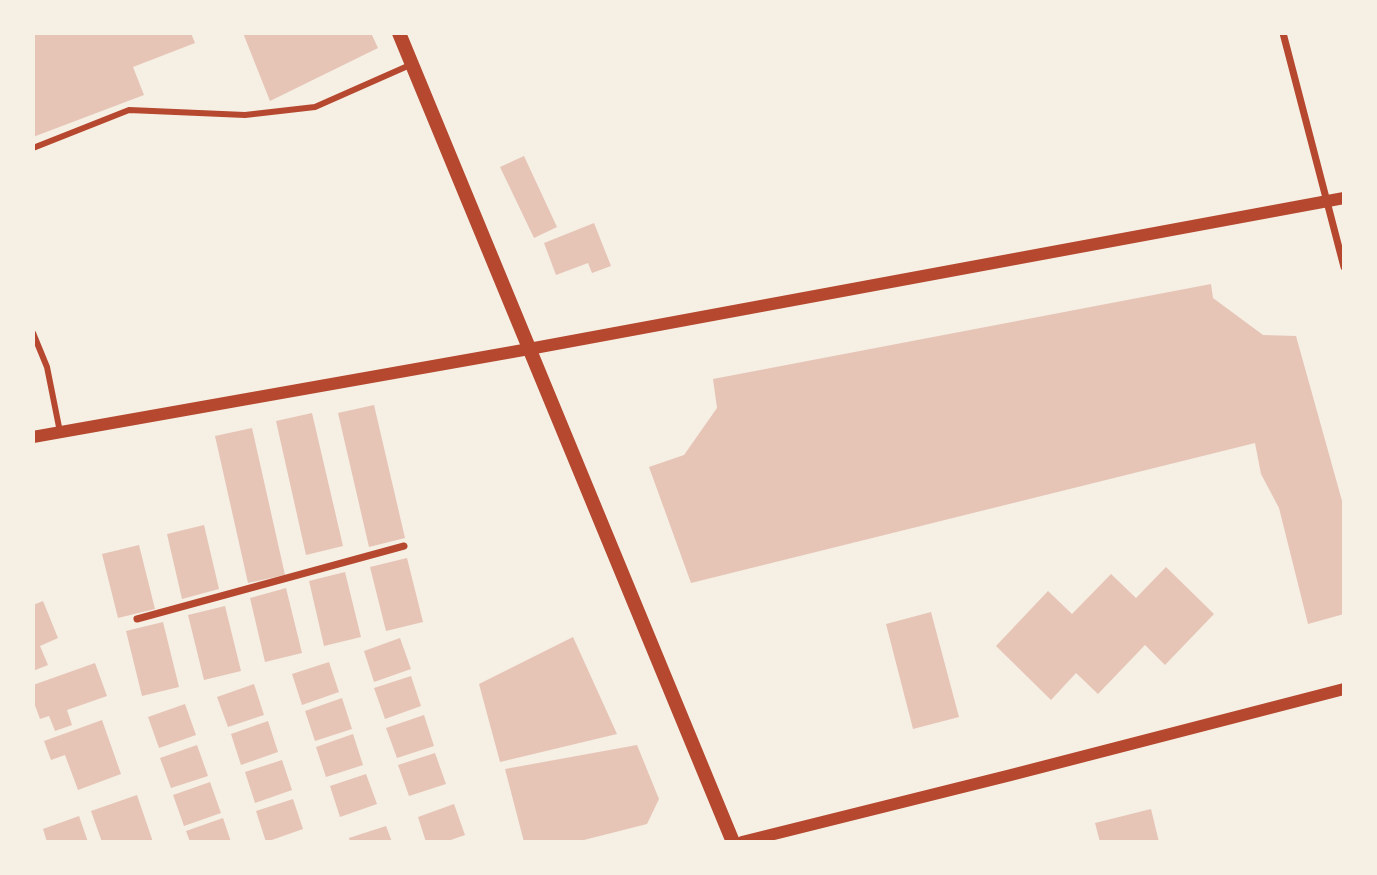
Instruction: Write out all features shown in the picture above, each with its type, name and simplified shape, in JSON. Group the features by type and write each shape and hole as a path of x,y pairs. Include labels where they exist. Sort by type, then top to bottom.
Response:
{"main road":[{"path":"399,33 733,842"}],"street":[{"path":"1283,33 1344,267"},
{"path":"33,148 129,110 245,115 315,107 412,64"},
{"path":"33,437 529,349 1344,198"},
{"path":"33,333 47,367 60,432"},
{"path":"137,619 404,546"},
{"path":"742,842 1344,689"}],"building":[{"path":"33,33 191,33 195,43 133,67 144,95 33,137"},
{"path":"243,33 371,33 378,48 270,101"},
{"path":"524,156 557,227 534,238 500,167"},
{"path":"594,223 611,266 592,273 588,263 556,275 544,243"},
{"path":"1211,284 1213,298 1263,335 1296,336 1344,508 1344,614 1308,624 1279,508 1261,474 1255,443 691,583 649,467 684,455 717,408 713,379"},
{"path":"374,405 405,538 369,547 338,413"},
{"path":"312,413 343,546 306,555 276,421"},
{"path":"252,428 285,575 248,583 215,436"},
{"path":"204,525 219,589 182,599 167,534"},
{"path":"139,545 155,609 118,618 102,554"},
{"path":"407,558 423,622 386,631 370,567"},
{"path":"1166,567 1214,614 1165,665 1145,645 1098,694 1076,673 1051,700 996,646 1048,591 1072,614 1111,574 1136,598"},
{"path":"345,572 361,637 324,646 309,581"},
{"path":"286,588 302,653 265,662 250,598"},
{"path":"43,601 58,638 40,646 48,665 33,671 33,605"},
{"path":"225,606 241,671 204,680 188,615"},
{"path":"931,612 959,717 913,729 886,624"},
{"path":"163,622 179,687 142,696 126,631"},
{"path":"573,637 617,734 500,762 479,684"},
{"path":"400,638 411,669 374,682 364,651"},
{"path":"329,662 339,692 302,705 292,674"},
{"path":"95,663 107,696 67,710 72,725 55,731 49,716 40,719 33,700 33,685"},
{"path":"411,676 421,706 385,719 374,688"},
{"path":"254,684 264,715 228,727 217,697"},
{"path":"342,698 352,729 315,741 305,711"},
{"path":"185,704 196,735 159,748 148,717"},
{"path":"424,715 434,746 397,758 386,728"},
{"path":"102,720 121,774 78,790 65,755 51,760 44,741"},
{"path":"268,721 278,752 241,765 231,734"},
{"path":"353,734 363,765 326,777 316,747"},
{"path":"197,745 208,776 171,788 160,758"},
{"path":"637,745 659,799 647,824 576,842 524,842 505,769"},
{"path":"435,753 446,784 409,796 398,765"},
{"path":"282,760 292,790 255,803 245,772"},
{"path":"366,774 377,804 340,817 330,786"},
{"path":"210,782 221,813 184,826 173,795"},
{"path":"137,795 153,842 102,842 91,811"},
{"path":"293,799 303,829 266,842 256,811"},
{"path":"454,804 465,835 445,842 426,842 418,817"},
{"path":"1151,809 1159,842 1100,842 1095,823"},
{"path":"79,816 88,842 47,842 43,829"},
{"path":"223,818 231,842 190,842 186,831"},
{"path":"386,826 392,842 350,842 349,838"}]}
